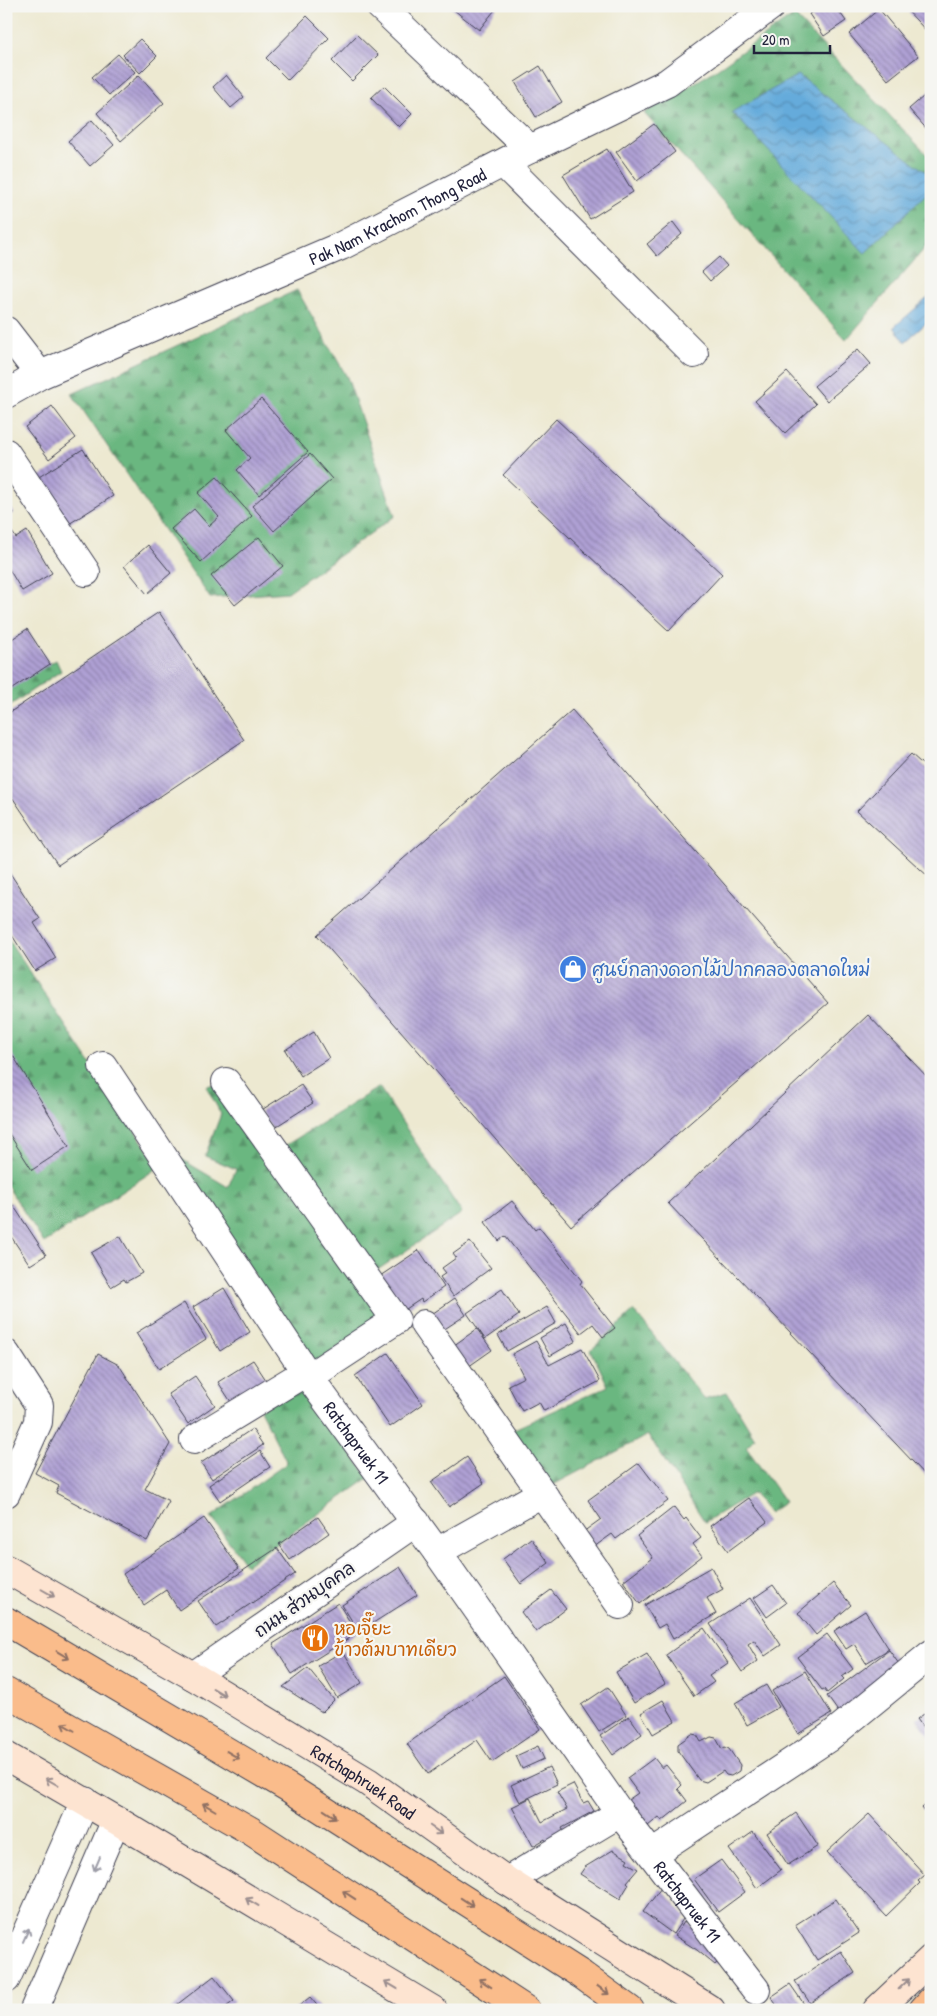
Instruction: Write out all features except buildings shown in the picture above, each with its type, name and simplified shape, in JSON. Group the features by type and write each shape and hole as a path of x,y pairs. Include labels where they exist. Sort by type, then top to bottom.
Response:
{"main road":[{"name":"Ratchaphruek Road","path":"6,1569 192,1676 368,1782 514,1886 711,2010"},
{"path":"6,1621 289,1788 573,1970 630,2010"},
{"path":"6,1692 252,1831 526,2010"},
{"path":"6,1756 85,1801 431,2008"},
{"path":"514,1886 681,2010"},
{"path":"877,2010 931,1959"},
{"path":"923,2010 931,2001"}],"street":[{"path":"380,6 530,149"},
{"name":"Pak Nam Krachom Thong Road","path":"6,394 40,375 341,246 530,149 667,83 771,6"},
{"path":"504,164 694,354"},
{"path":"6,331 40,375"},
{"path":"6,453 86,572"},
{"name":"Ratchapruek 11","path":"103,1066 308,1374 416,1522 620,1813 756,1990"},
{"path":"194,1440 396,1320 226,1082"},
{"path":"424,1324 620,1605"},
{"path":"6,1354 39,1405 38,1422 6,1493"},
{"path":"437,1552 542,1493"},
{"name":"ถนน ส่วนบุคคล","path":"192,1676 416,1522"},
{"path":"652,1854 828,1738 931,1654"},
{"path":"6,1979 85,1801"},
{"path":"514,1886 620,1813"},
{"path":"34,2010 116,1820"}],"green space":[{"path":"794,15 931,159 931,241 846,340 644,113 711,73"},
{"path":"297,290 347,377 395,516 288,592 210,598 72,394"},
{"path":"56,660 61,671 6,708 6,690"},
{"path":"6,936 159,1167 44,1243 6,1184"},
{"path":"226,1082 382,1315 314,1365 173,1154 228,1187 236,1169 205,1156 221,1114 206,1086"},
{"path":"379,1087 462,1213 373,1273 283,1147"},
{"path":"634,1311 704,1399 727,1392 755,1438 746,1447 785,1502 769,1513 753,1493 705,1522 648,1435 553,1485 512,1430 608,1386 591,1350"},
{"path":"303,1387 369,1478 246,1565 211,1517 287,1463 260,1409"}],"water":[{"path":"798,75 931,176 931,189 865,253 732,112"},
{"path":"931,295 931,319 905,342 894,327"}],"place":[{"name":"ศูนย์กลางดอกไม้ปากคลองตลาดใหม่","path":"573,969"},
{"name":"หอเจี๊ยะ ข้าวต้มบาทเดียว","path":"315,1638"}]}
